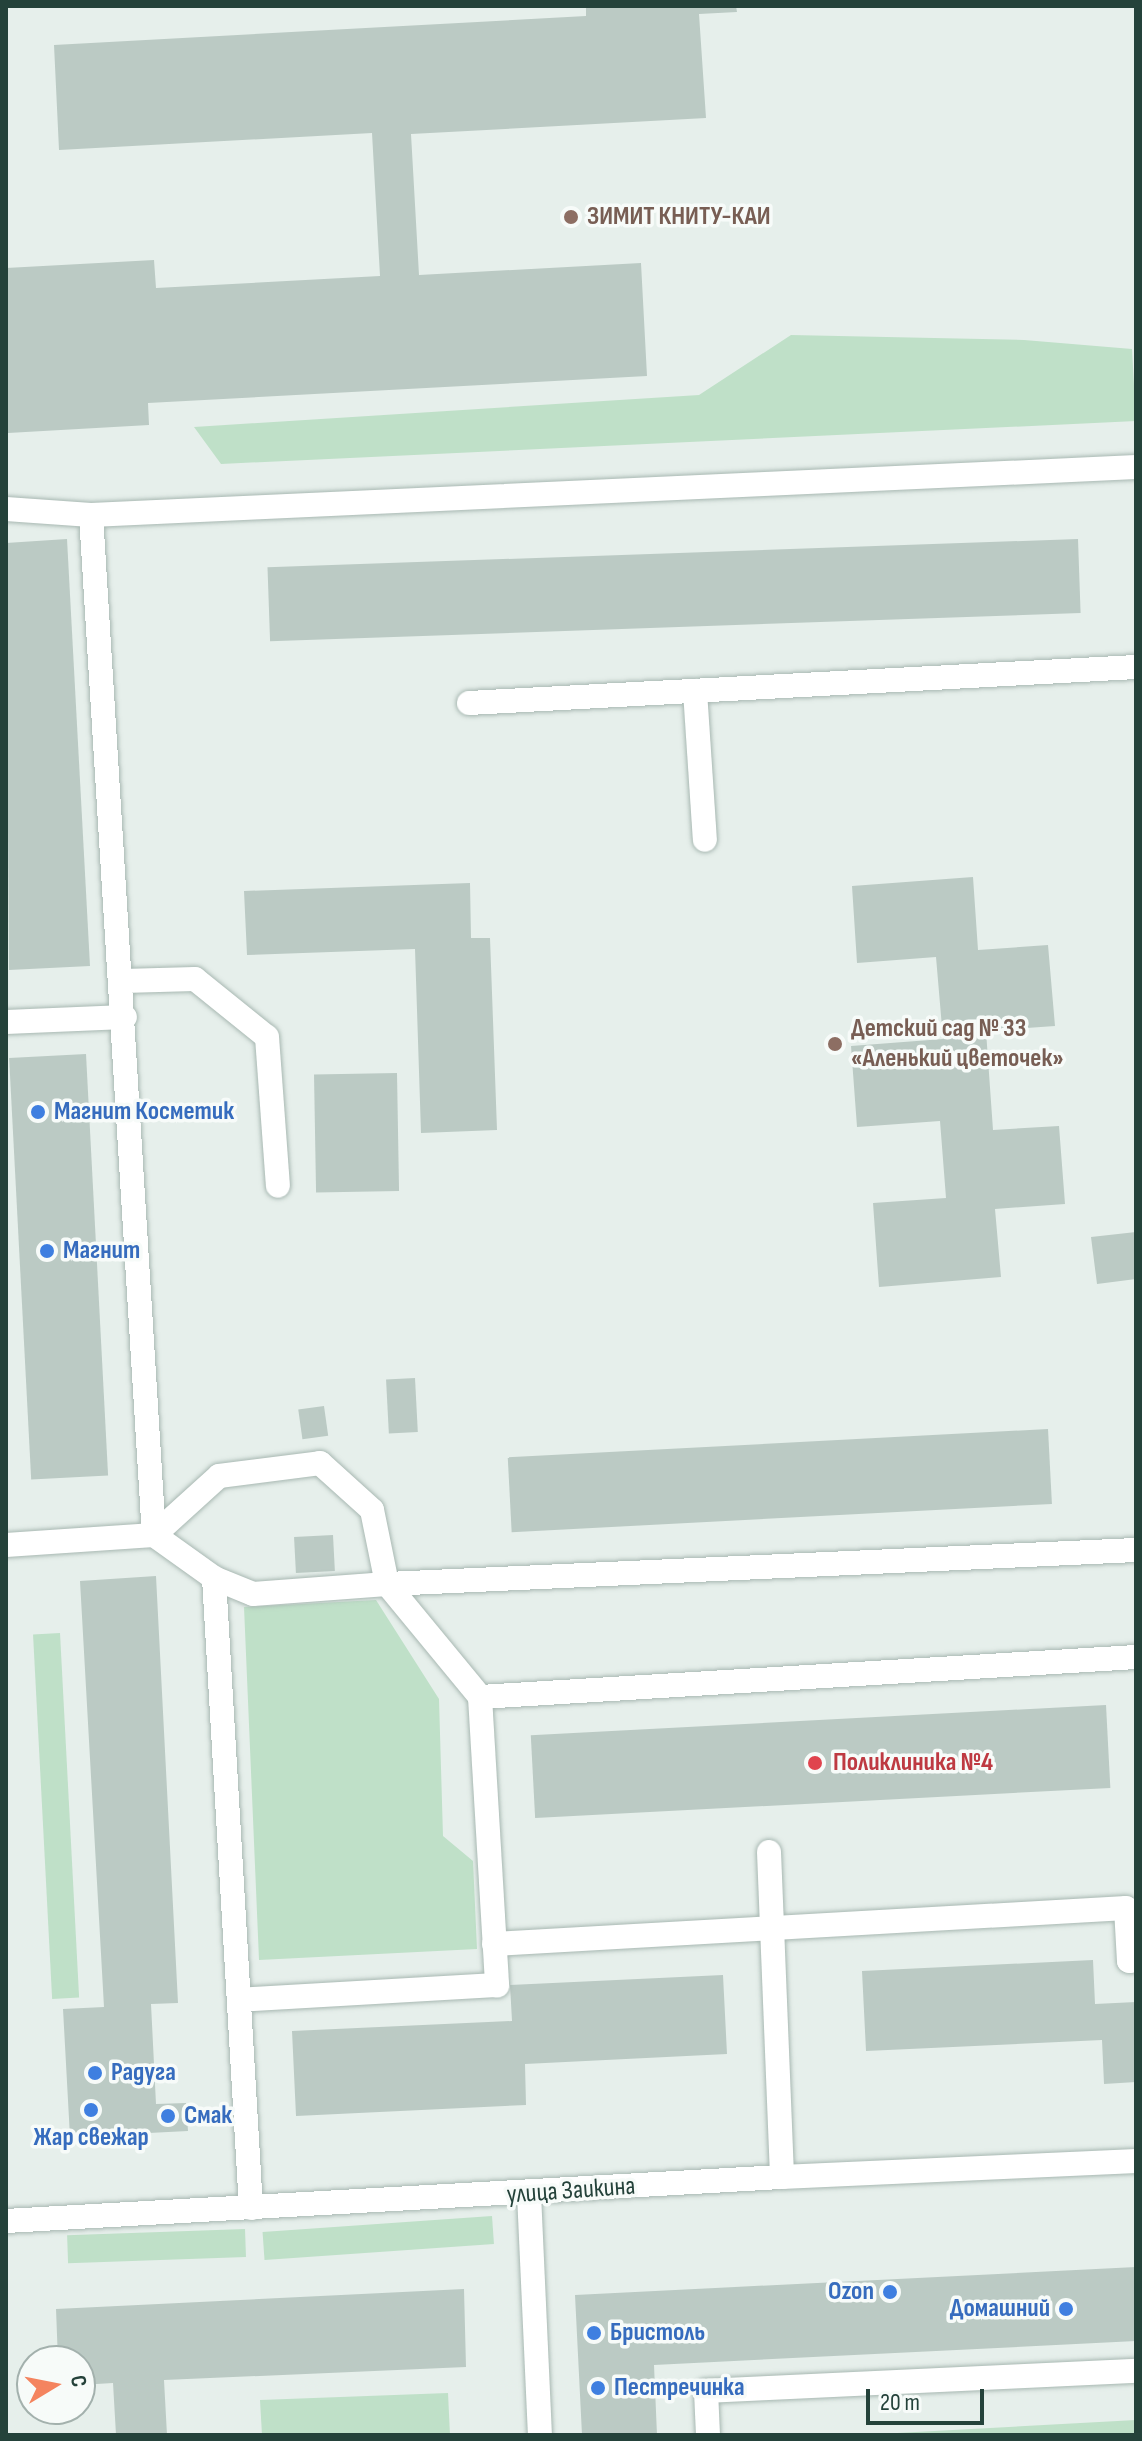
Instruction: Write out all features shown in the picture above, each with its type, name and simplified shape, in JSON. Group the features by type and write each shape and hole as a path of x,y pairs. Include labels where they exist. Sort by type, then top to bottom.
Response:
{"street":[{"path":"6,509 91,515 1136,467"},
{"path":"91,515 123,981 154,1535"},
{"path":"469,703 1136,667"},
{"path":"695,691 705,840"},
{"path":"123,981 195,979 267,1037 278,1186"},
{"path":"6,1022 125,1017"},
{"path":"6,1545 154,1535 219,1476 320,1463 372,1510 387,1584 480,1697 497,1985 239,2000"},
{"path":"154,1535 214,1578 253,1594 387,1584 1136,1550"},
{"path":"214,1578 251,2208"},
{"path":"480,1697 1136,1657"},
{"path":"769,1852 782,2177"},
{"path":"494,1944 1126,1908 1129,1961 1136,1960"},
{"name":"улица Заикина","path":"6,2221 529,2194 782,2177 1136,2161"},
{"path":"529,2194 540,2435"},
{"path":"708,2435 706,2391 1136,2371"}],"green space":[{"path":"791,335 1024,340 1132,349 1136,421 221,464 194,427 699,395"},
{"path":"376,1600 439,1699 443,1836 473,1861 477,1949 259,1960 244,1607"},
{"path":"60,1633 79,1997 52,1999 33,1634"},
{"path":"492,2216 494,2244 265,2260 263,2232"},
{"path":"245,2229 246,2257 68,2263 67,2235"},
{"path":"448,2393 450,2435 262,2435 260,2400"},
{"path":"1136,2420 1136,2435 860,2435"}],"building":[{"path":"586,6 736,6 737,12 699,14 706,118 411,134 419,275 641,263 647,376 148,403 149,425 8,433 6,268 154,260 156,288 380,276 372,133 59,150 54,45 586,16"},
{"path":"67,539 90,966 9,970 6,543"},
{"path":"1078,539 1081,613 270,641 267,567"},
{"path":"973,877 978,950 1048,945 1055,1026 986,1031 993,1130 1059,1126 1065,1204 995,1209 1001,1277 879,1287 873,1203 946,1198 940,1121 857,1127 851,1046 943,1039 936,957 857,963 852,886"},
{"path":"470,883 471,938 490,938 497,1130 421,1133 415,949 247,955 244,891"},
{"path":"86,1054 108,1475 31,1479 9,1058"},
{"path":"397,1073 399,1191 316,1192 314,1074"},
{"path":"1136,1232 1136,1279 1097,1284 1091,1237"},
{"path":"415,1378 418,1432 389,1433 386,1380"},
{"path":"324,1406 328,1436 302,1439 298,1410"},
{"path":"1048,1429 1052,1504 512,1532 508,1457"},
{"path":"333,1535 335,1571 296,1573 294,1537"},
{"path":"156,1576 178,2003 151,2004 156,2104 186,2103 188,2131 70,2137 63,2009 104,2007 80,1581"},
{"path":"1106,1705 1110,1788 535,1818 531,1735"},
{"path":"1093,1960 1095,2004 1136,2002 1136,2082 1104,2084 1102,2040 866,2051 862,1971"},
{"path":"723,1975 727,2054 525,2064 526,2105 296,2116 292,2031 512,2021 510,1985"},
{"path":"1136,2267 1136,2341 654,2365 657,2435 582,2435 575,2295"},
{"path":"464,2289 466,2367 164,2380 167,2435 116,2435 113,2383 96,2384 96,2345 57,2345 56,2309"}],"place":[{"name":"ЗИМИТ КНИТУ-КАИ","path":"571,217"},
{"name":"Детский сад № 33 «Аленький цветочек»","path":"835,1044"},
{"name":"Магнит Косметик","path":"38,1112"},
{"name":"Магнит","path":"47,1251"},
{"name":"Поликлиника №4","path":"815,1763"},
{"name":"Радуга","path":"95,2073"},
{"name":"Жар свежар","path":"91,2110"},
{"name":"Смак","path":"168,2116"},
{"name":"Ozon","path":"890,2292"},
{"name":"Домашний","path":"1066,2309"},
{"name":"Бристоль","path":"594,2333"},
{"name":"Пестречинка","path":"598,2388"}]}
